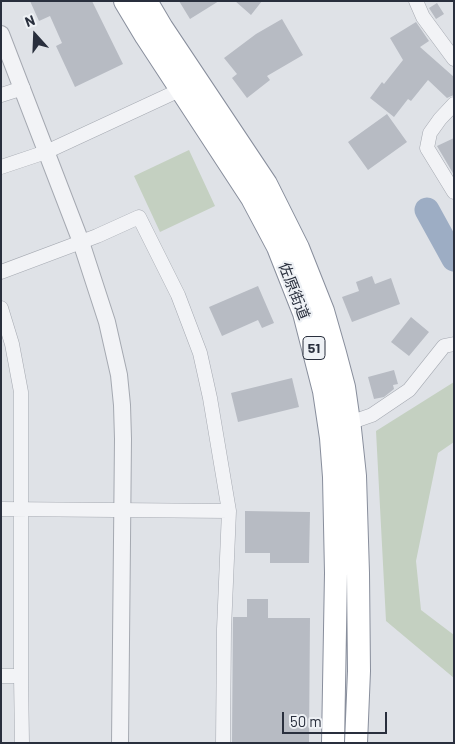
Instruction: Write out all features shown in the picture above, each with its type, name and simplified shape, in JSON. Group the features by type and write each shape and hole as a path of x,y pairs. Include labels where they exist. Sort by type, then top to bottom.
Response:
{"highway":[{"name":"佐原街道","path":"125,1 252,198 278,247 304,313 324,391 331,438 336,573 332,743"},
{"name":"佐原街道","path":"146,1 266,184 298,248 323,311 335,353 344,387 350,423 355,476 359,671 356,743"}],"street":[{"path":"416,1 423,17 454,59"},
{"path":"1,34 81,242 107,322 119,375 122,405 120,743"},
{"path":"1,95 22,88"},
{"path":"1,167 46,152 182,89"},
{"path":"454,104 430,133 427,148 454,192"},
{"path":"1,272 81,242 139,217 178,294 200,353 210,398 229,511 224,629 223,743"},
{"path":"1,308 12,344 20,392 22,743"},
{"path":"350,423 372,415 409,390 444,346 454,344"},
{"path":"1,509 229,511"},
{"path":"1,676 21,676"}],"green space":[{"path":"189,150 215,206 160,232 134,176"},
{"path":"454,382 454,442 438,453 416,561 421,610 454,635 454,678 386,621 376,431"}],"building":[{"path":"30,1 92,1 123,64 75,87 56,46 62,43 50,16 39,21"},
{"path":"179,1 219,1 190,19"},
{"path":"235,1 262,1 251,15"},
{"path":"437,3 444,14 436,19 429,8"},
{"path":"282,19 303,55 267,76 270,80 247,98 232,78 237,74 224,58 256,34"},
{"path":"416,22 429,41 420,47 454,77 454,95 447,98 428,80 411,101 408,99 394,117 370,98 403,60 390,38"},
{"path":"387,114 407,142 368,170 348,142"},
{"path":"454,138 454,175 437,146"},
{"path":"372,276 375,284 391,278 400,304 352,322 342,297 359,291 356,282"},
{"path":"258,286 274,323 262,328 258,320 222,336 209,307"},
{"path":"411,317 429,332 409,356 391,342"},
{"path":"394,370 398,384 393,385 394,389 384,397 374,399 368,377"},
{"path":"292,378 299,407 238,422 231,393"},
{"path":"245,511 310,512 309,563 270,563 270,553 245,553"},
{"path":"247,599 268,599 268,618 310,618 309,743 232,743 233,617 247,617"}],"waterway":[{"path":"427,210 454,259"}]}
